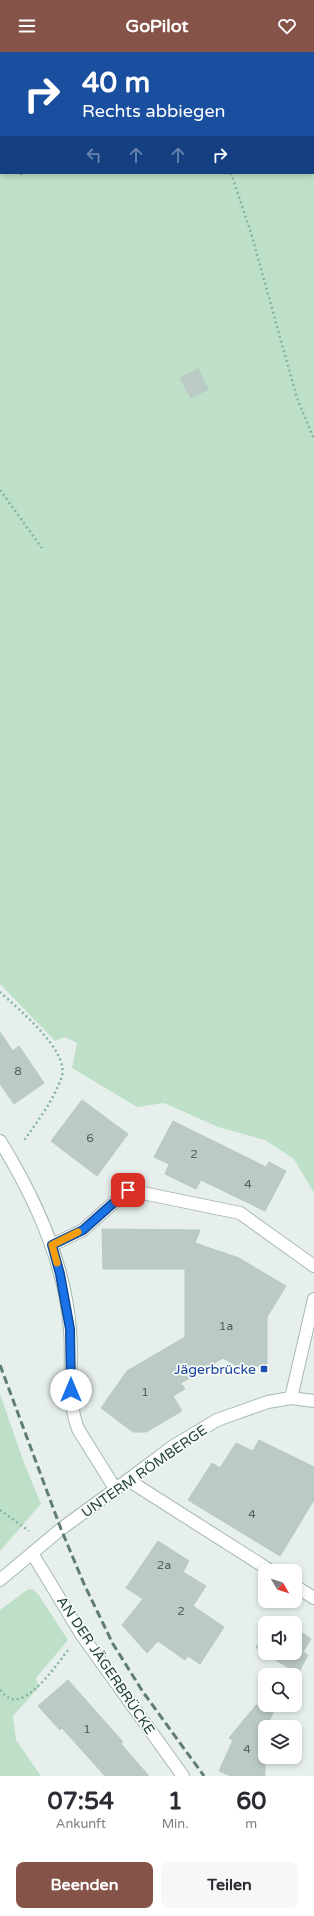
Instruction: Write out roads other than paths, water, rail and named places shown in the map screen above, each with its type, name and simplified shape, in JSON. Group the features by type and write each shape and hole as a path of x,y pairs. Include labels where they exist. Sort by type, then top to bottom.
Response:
{"main road":[{"path":"0,1141 32,1199 52,1245 60,1274 70,1329 71,1405 74,1418 78,1429 116,1490"},
{"path":"52,1245 83,1230 128,1190 240,1213 314,1266"},
{"path":"291,1398 314,1299"},
{"name":"UNTERM RÖMBERGE","path":"0,1580 32,1553 172,1447 217,1420 247,1408 268,1402 291,1398 314,1401"},
{"path":"128,1480 260,1564"},
{"name":"AN DER JÄGERBRÜCKE","path":"32,1553 81,1634 183,1776"},
{"path":"302,1590 314,1598"}],"railway":[{"path":"0,1365 61,1529 84,1584 113,1644 143,1692 204,1776"}],"place":[{"name":"Jägerbrücke","path":"264,1369"}]}
